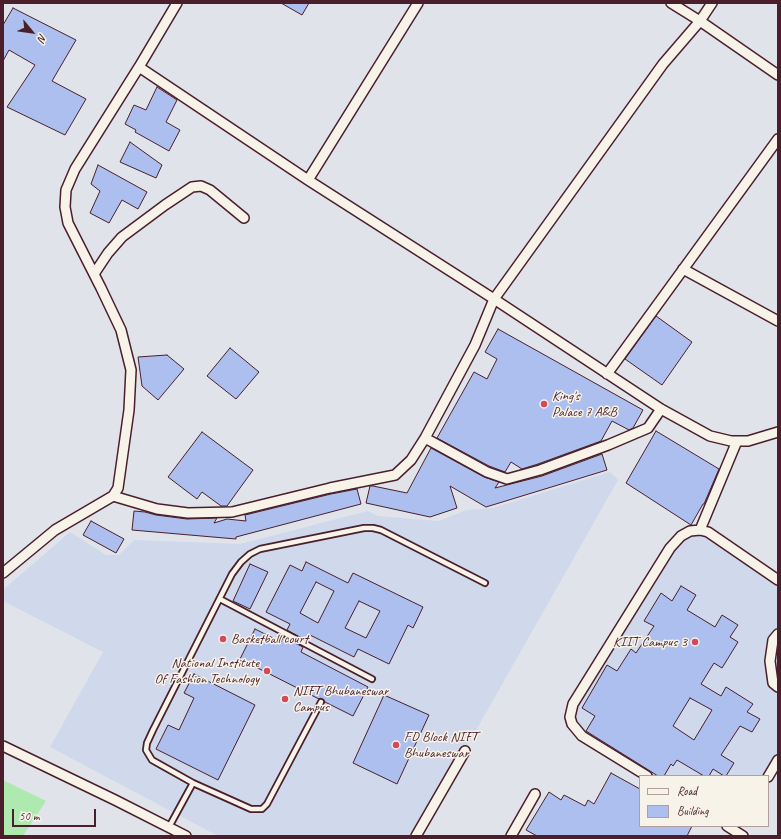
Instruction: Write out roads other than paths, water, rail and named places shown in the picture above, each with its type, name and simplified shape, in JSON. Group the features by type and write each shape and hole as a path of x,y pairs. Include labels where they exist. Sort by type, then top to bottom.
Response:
{"street":[{"path":"3,573 55,530 112,496 118,488 130,410 132,370 121,330 68,223 65,207 66,190 75,169 177,3"},
{"path":"308,180 418,3"},
{"path":"671,3 700,21 778,75"},
{"path":"112,496 157,509 188,513 232,512 330,488 395,475 411,460 425,438 474,345 494,299 662,64 700,21 712,3"},
{"path":"139,67 308,180 494,299 607,374 661,408 710,436 731,441 748,441 778,432"},
{"path":"607,374 778,139"},
{"path":"94,274 108,253 122,237 192,187 201,186 210,190 244,218"},
{"path":"683,269 778,321"},
{"path":"425,438 487,472 507,479 540,470 608,445 648,428 661,408"},
{"path":"700,530 737,441"},
{"path":"645,775 582,736 572,724 570,717 573,704 670,548 681,536 690,531 700,530 708,532 778,580"},
{"path":"778,634 773,640 770,661 773,683 778,687"},
{"path":"3,746 186,836"},
{"path":"416,836 465,751"},
{"path":"769,775 778,760"},
{"path":"510,836 535,794"},
{"path":"729,827 739,831"},
{"path":"164,836 170,828"}],"lane":[{"path":"321,702 267,804 262,809 251,809 193,783 152,760 146,750 147,743 153,730 232,574 241,562 255,551 364,528 373,528 381,530 485,583"},
{"path":"220,599 372,679"},
{"path":"170,828 193,783"}],"place":[{"name":"King's Palace 7 A&B","path":"544,404"},
{"name":"Basketball court","path":"223,639"},
{"name":"KIIT Campus 3","path":"695,642"},
{"name":"National Institute Of Fashion Technology","path":"267,671"},
{"name":"NIFT Bhubaneswar Campus","path":"285,699"},
{"name":"FD Block NIFT Bhubaneswar","path":"396,745"}]}
